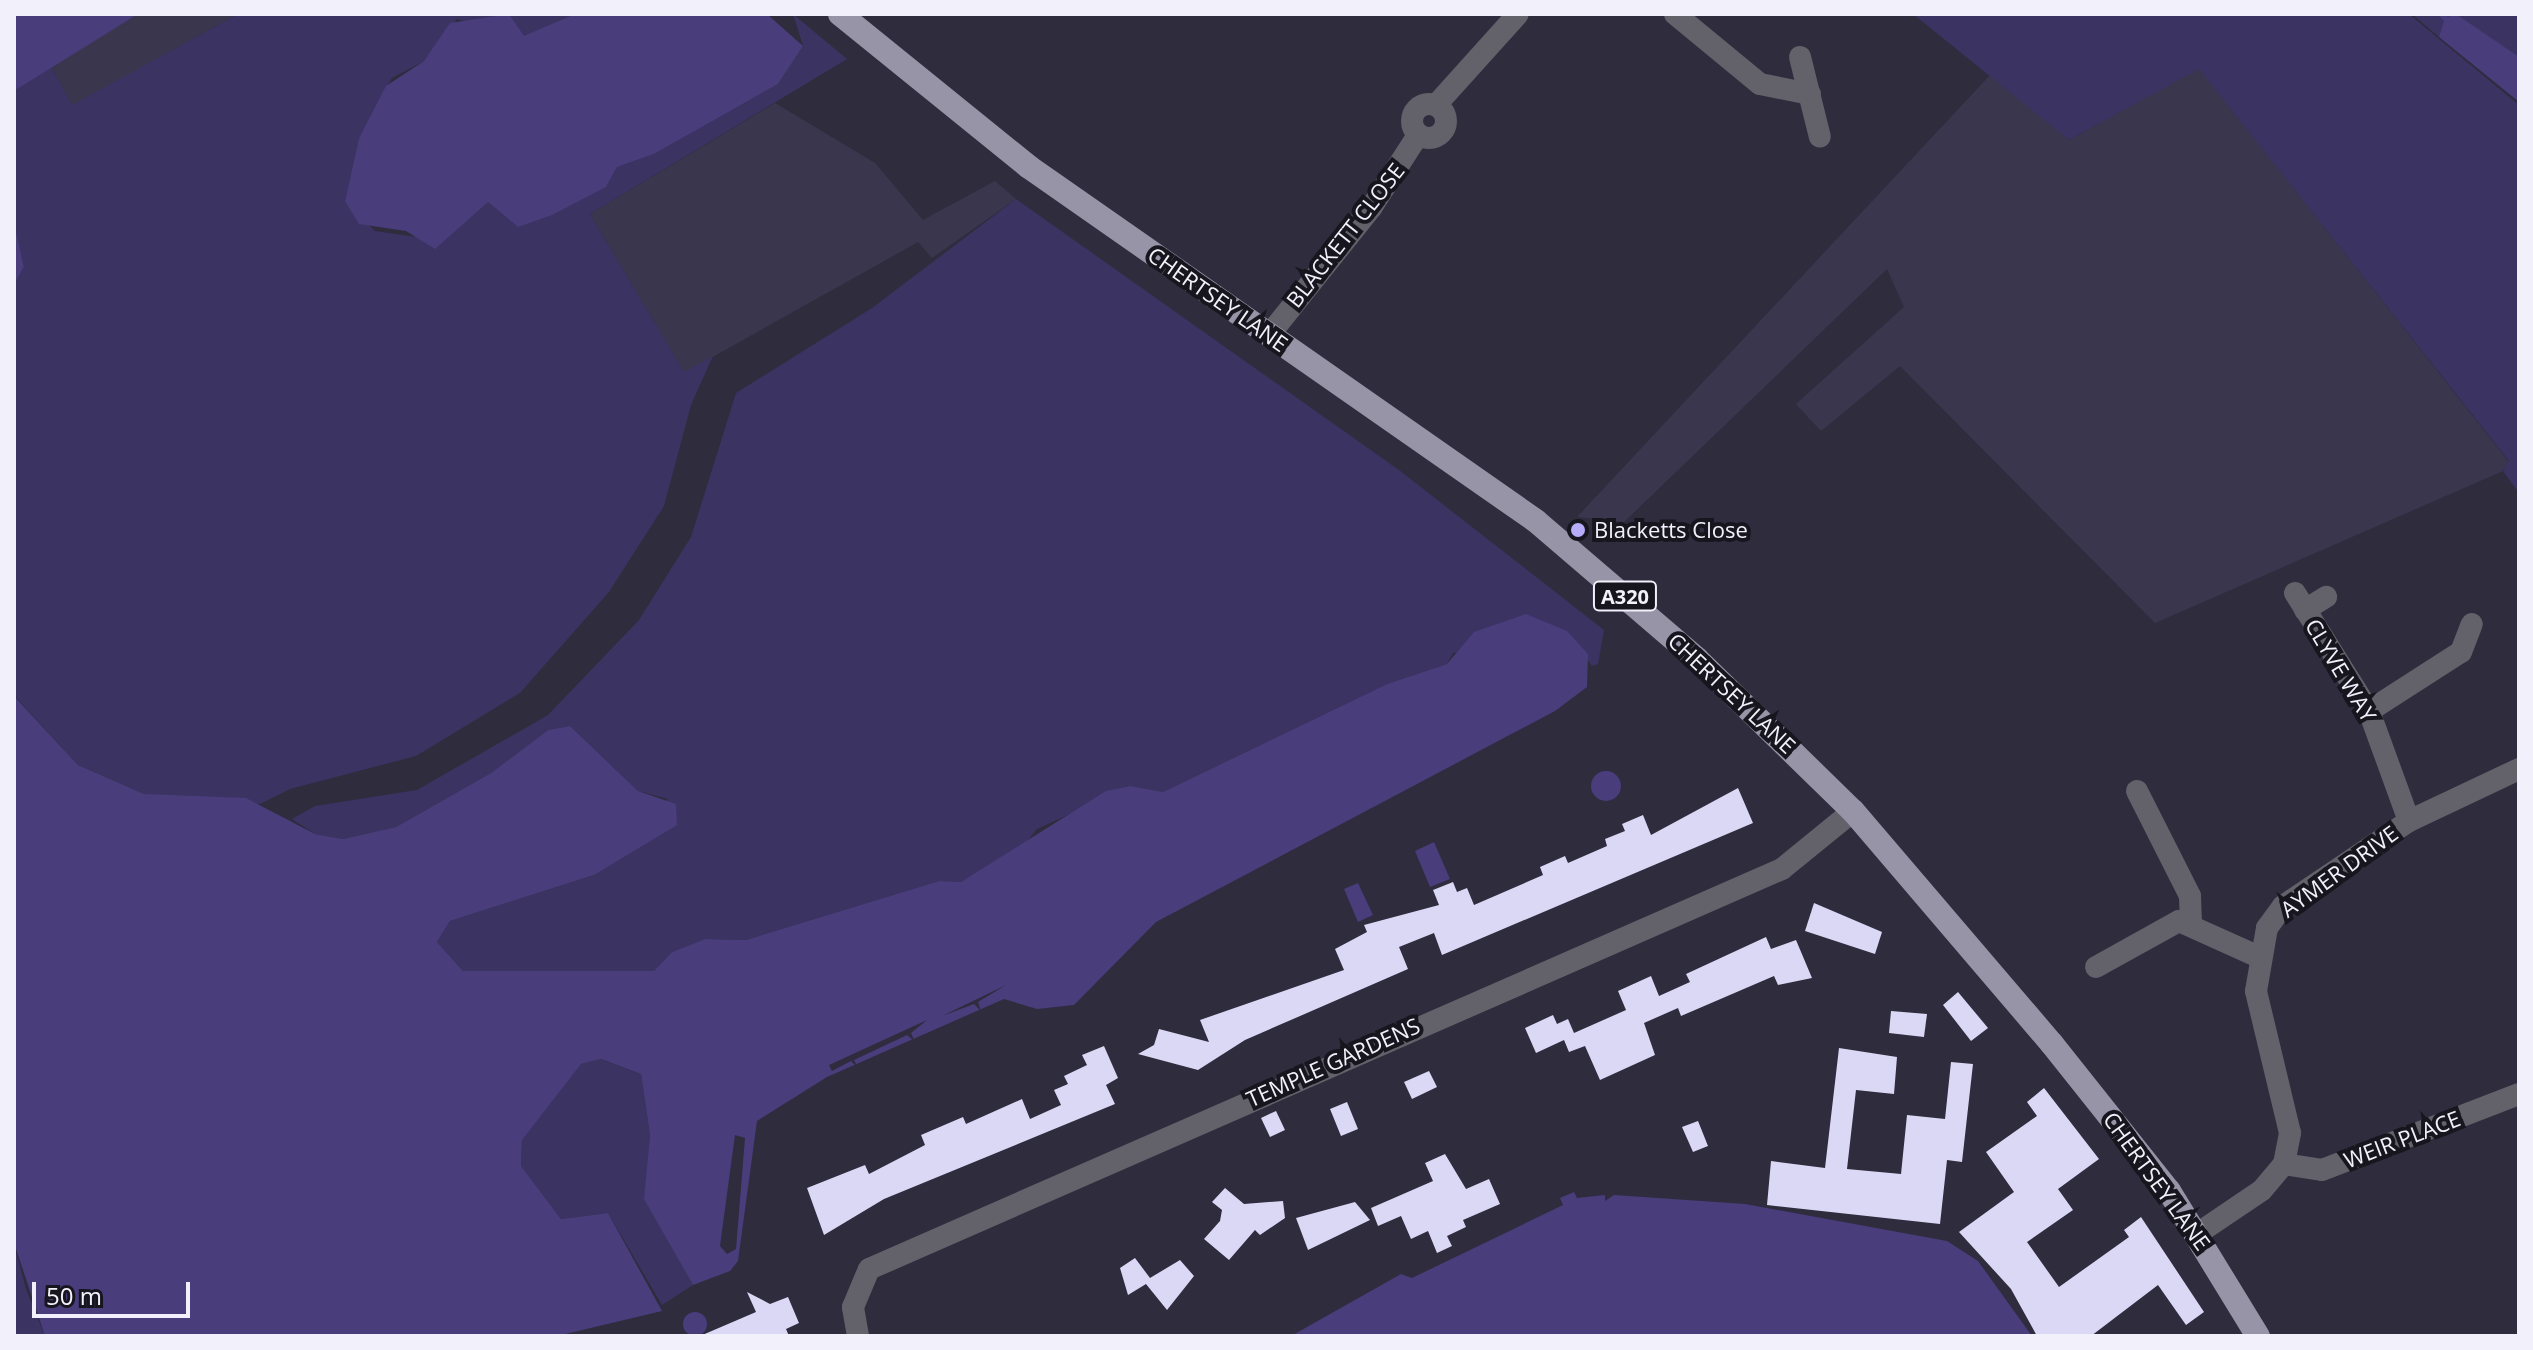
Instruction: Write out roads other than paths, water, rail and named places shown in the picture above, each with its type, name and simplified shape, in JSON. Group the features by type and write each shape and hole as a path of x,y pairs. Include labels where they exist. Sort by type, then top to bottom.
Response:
{"main road":[{"name":"CHERTSEY LANE","path":"840,14 1029,167 1546,529 1697,659 1853,811 2052,1044 2197,1234 2258,1336"}],"street":[{"name":"BLACKETT CLOSE","path":"1269,335 1371,208 1418,135 1415,110 1436,105 1518,14"},
{"path":"1675,14 1760,84 1810,94"},
{"path":"1800,57 1820,137"},
{"name":"CLYVE WAY","path":"2326,597 2300,602 2369,711 2409,821"},
{"path":"2369,711 2461,652 2472,624"},
{"name":"AYMER DRIVE","path":"2257,956 2283,906 2409,821 2519,769"},
{"path":"2137,791 2190,896 2191,922"},
{"name":"TEMPLE GARDENS","path":"858,1336 853,1307 869,1269 1782,869 1853,811"},
{"path":"2096,967 2165,924 2191,922 2257,956 2264,1042 2290,1133 2284,1164 2262,1190 2197,1234"},
{"name":"WEIR PLACE","path":"2284,1164 2322,1170 2519,1094"}],"waterway":[{"path":"2442,14 2445,18"}],"place":[{"name":"Blacketts Close","path":"1578,530"}]}
